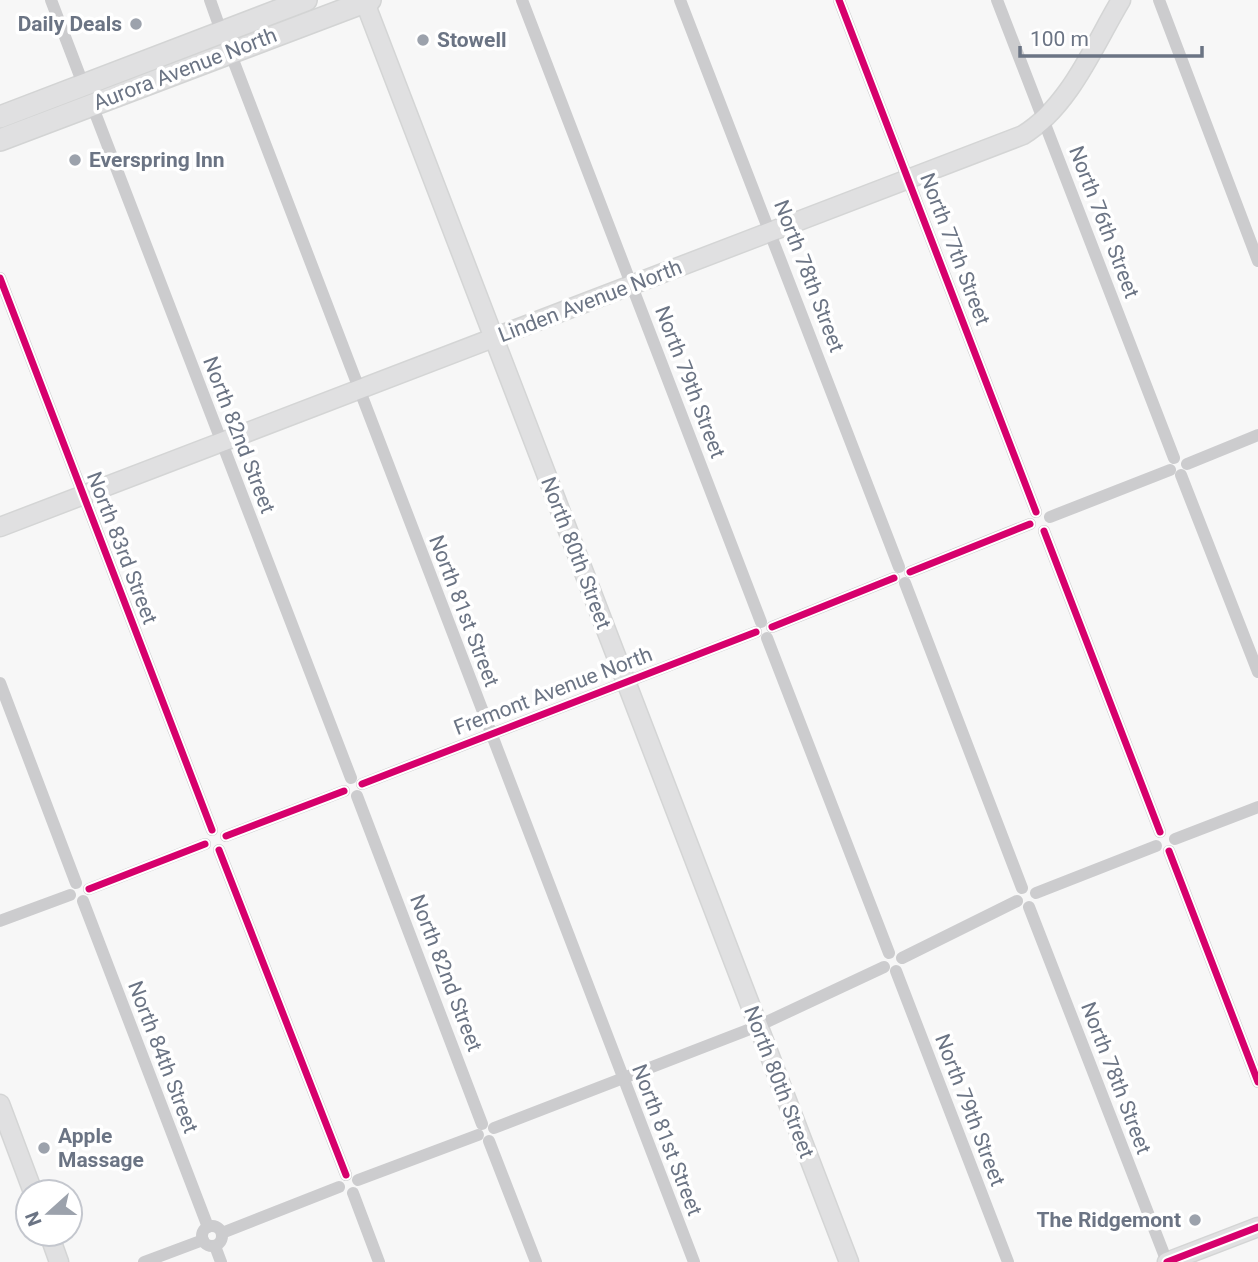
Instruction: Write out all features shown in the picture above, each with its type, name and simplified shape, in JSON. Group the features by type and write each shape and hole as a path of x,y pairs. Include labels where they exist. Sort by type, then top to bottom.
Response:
{"highway":[{"name":"Aurora Avenue North","path":"0,117 306,0"},
{"name":"Aurora Avenue North","path":"0,141 366,1"}],"street":[{"path":"51,0 83,85"},
{"path":"210,0 221,31"},
{"name":"North 79th Street","path":"522,0 764,630 895,956"},
{"name":"North 78th Street","path":"680,0 1022,888"},
{"name":"North 77th Street","path":"839,0 1036,512"},
{"name":"North 76th Street","path":"997,0 1258,672"},
{"name":"Linden Avenue North","path":"0,527 1023,135 1044,121 1058,104 1121,0"},
{"path":"1158,0 1258,261"},
{"name":"North 80th Street","path":"366,1 849,1262"},
{"name":"North 81st Street","path":"230,52 694,1262"},
{"name":"North 82nd Street","path":"92,105 221,443 357,786 536,1262"},
{"name":"North 83rd Street","path":"0,278 212,830"},
{"path":"1050,517 1258,435"},
{"path":"1036,512 1046,513 1050,517 1050,525 1044,531 1036,531 1030,524 1031,516 1036,512"},
{"name":"Fremont Avenue North","path":"357,786 764,630 1030,524"},
{"path":"1044,531 1160,832"},
{"path":"0,683 73,889 74,900 83,901 88,898 89,889 86,884 73,889 0,921"},
{"path":"226,836 344,791 345,783 357,786"},
{"path":"1175,839 1258,807"},
{"path":"212,830 222,831 226,836 226,844 219,850 211,850 205,844 206,835 212,830"},
{"path":"1156,846 1163,851 1175,847 1171,832 1160,832"},
{"path":"1156,846 1156,837 1160,832"},
{"path":"89,889 205,844"},
{"path":"1036,893 1156,846"},
{"path":"219,850 352,1178 358,1186 353,1193"},
{"path":"1169,851 1258,1082"},
{"path":"353,1193 344,1193 340,1187 341,1179 352,1178 486,1132 623,1080 902,965 895,956 1023,904 1036,902 1036,893 1029,887 1022,888 1017,893 1023,904"},
{"name":"North 84th Street","path":"83,901 208,1227"},
{"name":"North 78th Street","path":"1023,904 1167,1262"},
{"name":"North 79th Street","path":"890,969 1008,1262"},
{"path":"2,1116 27,1178"},
{"path":"222,1233 340,1187"},
{"path":"353,1193 379,1262"},
{"path":"215,1226 222,1233 222,1241 215,1246 208,1246 202,1240 203,1231 208,1227 215,1226"},
{"path":"1167,1262 1258,1227"},
{"path":"144,1262 202,1240"},
{"path":"215,1246 221,1262"}],"cycle path":[{"path":"839,0 1036,512"},
{"path":"0,278 212,830"},
{"path":"910,572 1030,524"},
{"path":"1044,531 1160,832"},
{"path":"772,627 894,578"},
{"path":"362,784 756,632"},
{"path":"226,836 344,791"},
{"path":"89,889 205,844"},
{"path":"219,850 346,1175"},
{"path":"1169,851 1258,1082"},
{"path":"1167,1262 1258,1227"}],"place":[{"name":"Daily Deals","path":"136,24"},
{"name":"Stowell","path":"423,40"},
{"name":"Everspring Inn","path":"75,160"},
{"name":"Apple Massage","path":"44,1148"},
{"name":"The Ridgemont","path":"1195,1220"}]}
